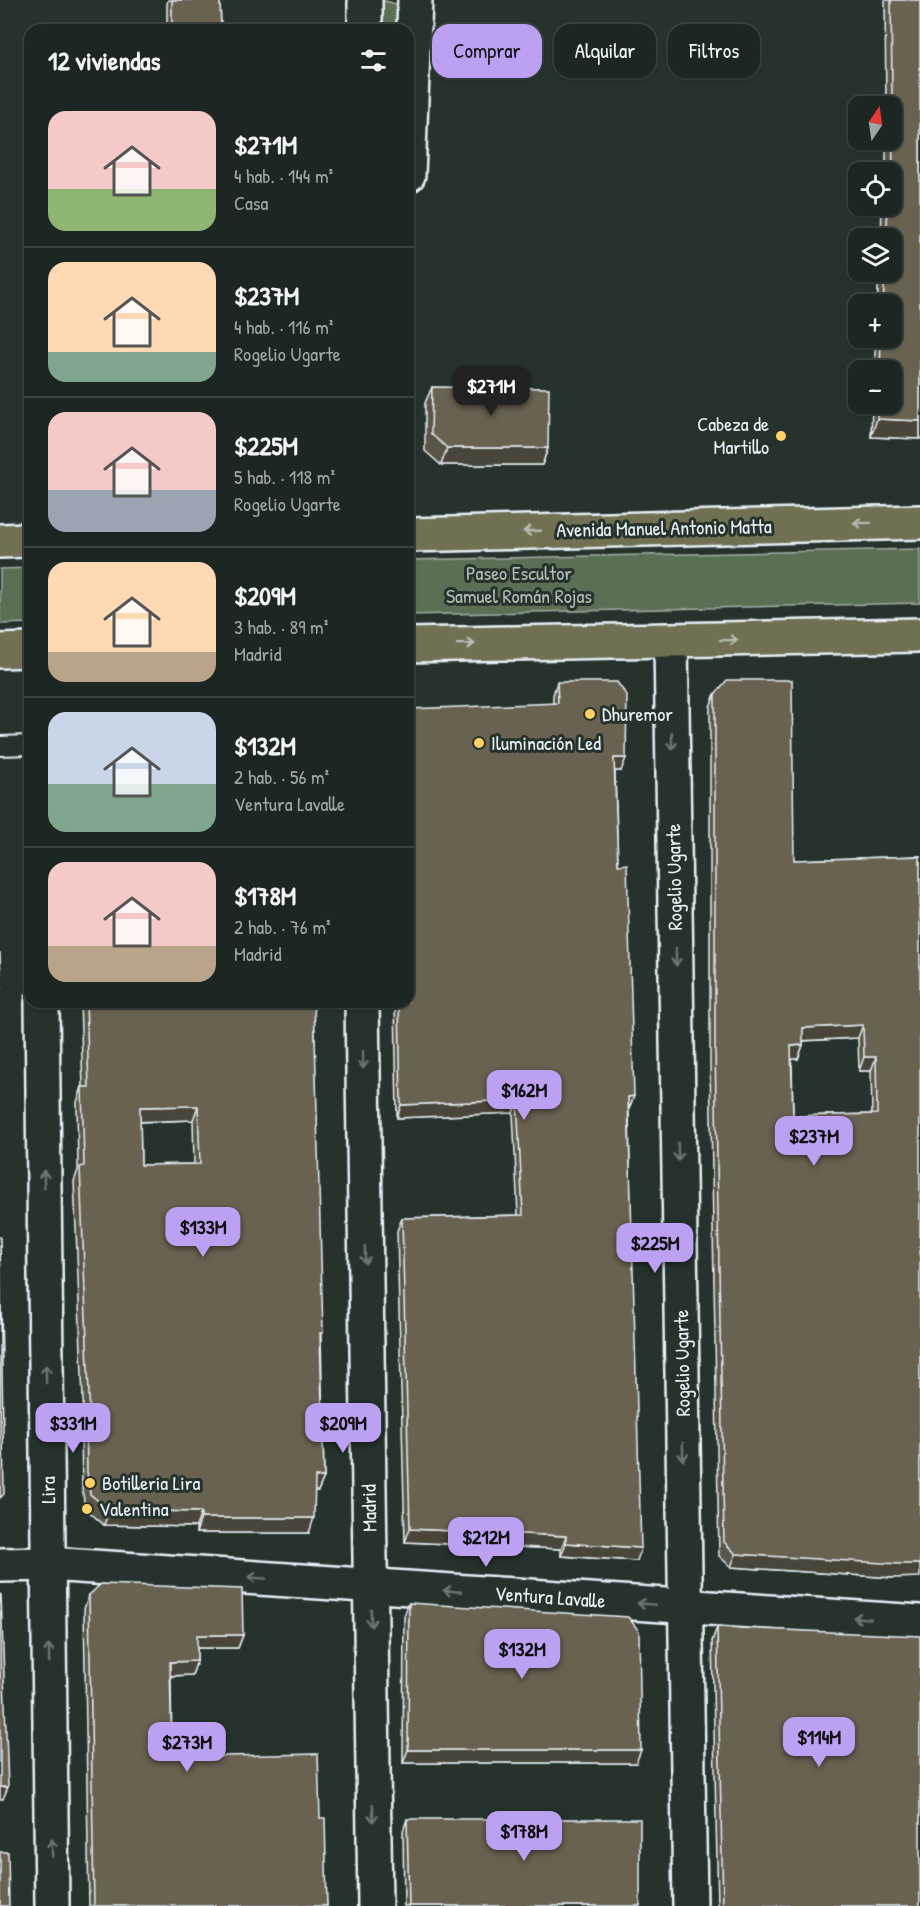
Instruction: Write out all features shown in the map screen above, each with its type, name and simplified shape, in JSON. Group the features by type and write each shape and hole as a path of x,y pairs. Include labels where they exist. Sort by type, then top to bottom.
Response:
{"main road":[{"name":"Avenida Manuel Antonio Matta","path":"414,536 920,522"},
{"path":"0,541 24,540"},
{"path":"414,645 920,636"},
{"path":"0,651 24,651"}],"street":[{"path":"365,0 365,24"},
{"path":"414,25 415,0"},
{"name":"Rogelio Ugarte","path":"671,641 690,1906"},
{"name":"Lira","path":"42,1008 52,1906"},
{"name":"Madrid","path":"362,1008 375,1906"},
{"name":"Ventura Lavalle","path":"0,1565 48,1564 920,1622"}],"lane":[{"path":"0,746 24,744"}],"green space":[{"path":"385,1 396,4 401,13 401,24 375,24 377,2"},
{"name":"Paseo Escultor Samuel Román Rojas","path":"920,549 920,603 414,615 414,560"},
{"path":"24,568 24,623 0,624 0,569"}],"building":[{"path":"172,0 220,0 221,24 172,24"},
{"path":"891,0 920,0 920,421 877,419 877,414 902,414 902,360 880,360 881,348 902,348 902,294 884,294 884,282 902,282 902,228 887,228 887,216 902,216 902,162 893,162 893,150 902,150 902,96 892,96"},
{"path":"432,387 549,388 548,448 447,448 431,434"},
{"path":"727,680 792,680 794,860 920,856 920,1564 736,1554 724,1542 715,1049 715,694","holes":["863,1025 864,1057 876,1057 877,1114 793,1116 791,1046 803,1045 803,1028"]},
{"path":"557,682 617,682 627,696 626,758 614,758 618,865 627,864 634,1096 628,1097 641,1548 566,1543 566,1536 410,1529 402,1218 523,1215 517,1100 401,1105 399,1008 414,1008 414,709 558,703"},
{"path":"86,1008 314,1008 323,1333 320,1333 324,1477 315,1477 314,1518 201,1518 201,1512 109,1510 90,1494 87,1472 86,1419 90,1419 80,1167 84,1166 82,1087 89,1087","holes":["198,1106 200,1164 141,1165 140,1107"]},
{"path":"0,1236 4,1494 0,1498"},
{"path":"101,1584 242,1589 243,1635 197,1635 197,1661 170,1662 172,1757 318,1754 320,1818 325,1818 327,1906 94,1906 89,1595"},
{"path":"1,1595 8,1787 0,1787"},
{"path":"409,1603 628,1617 639,1631 641,1750 408,1750"},
{"path":"717,1627 920,1636 920,1906 723,1906"},
{"path":"407,1819 640,1819 640,1906 409,1906"},
{"path":"0,1852 8,1852 9,1906 0,1906"}],"place":[{"name":"Cabeza de Martillo","path":"781,436"},
{"name":"Dhuremor","path":"590,714"},
{"name":"Iluminación Led","path":"479,743"},
{"name":"Botilleria Lira","path":"90,1483"},
{"name":"Valentina","path":"87,1509"}]}
